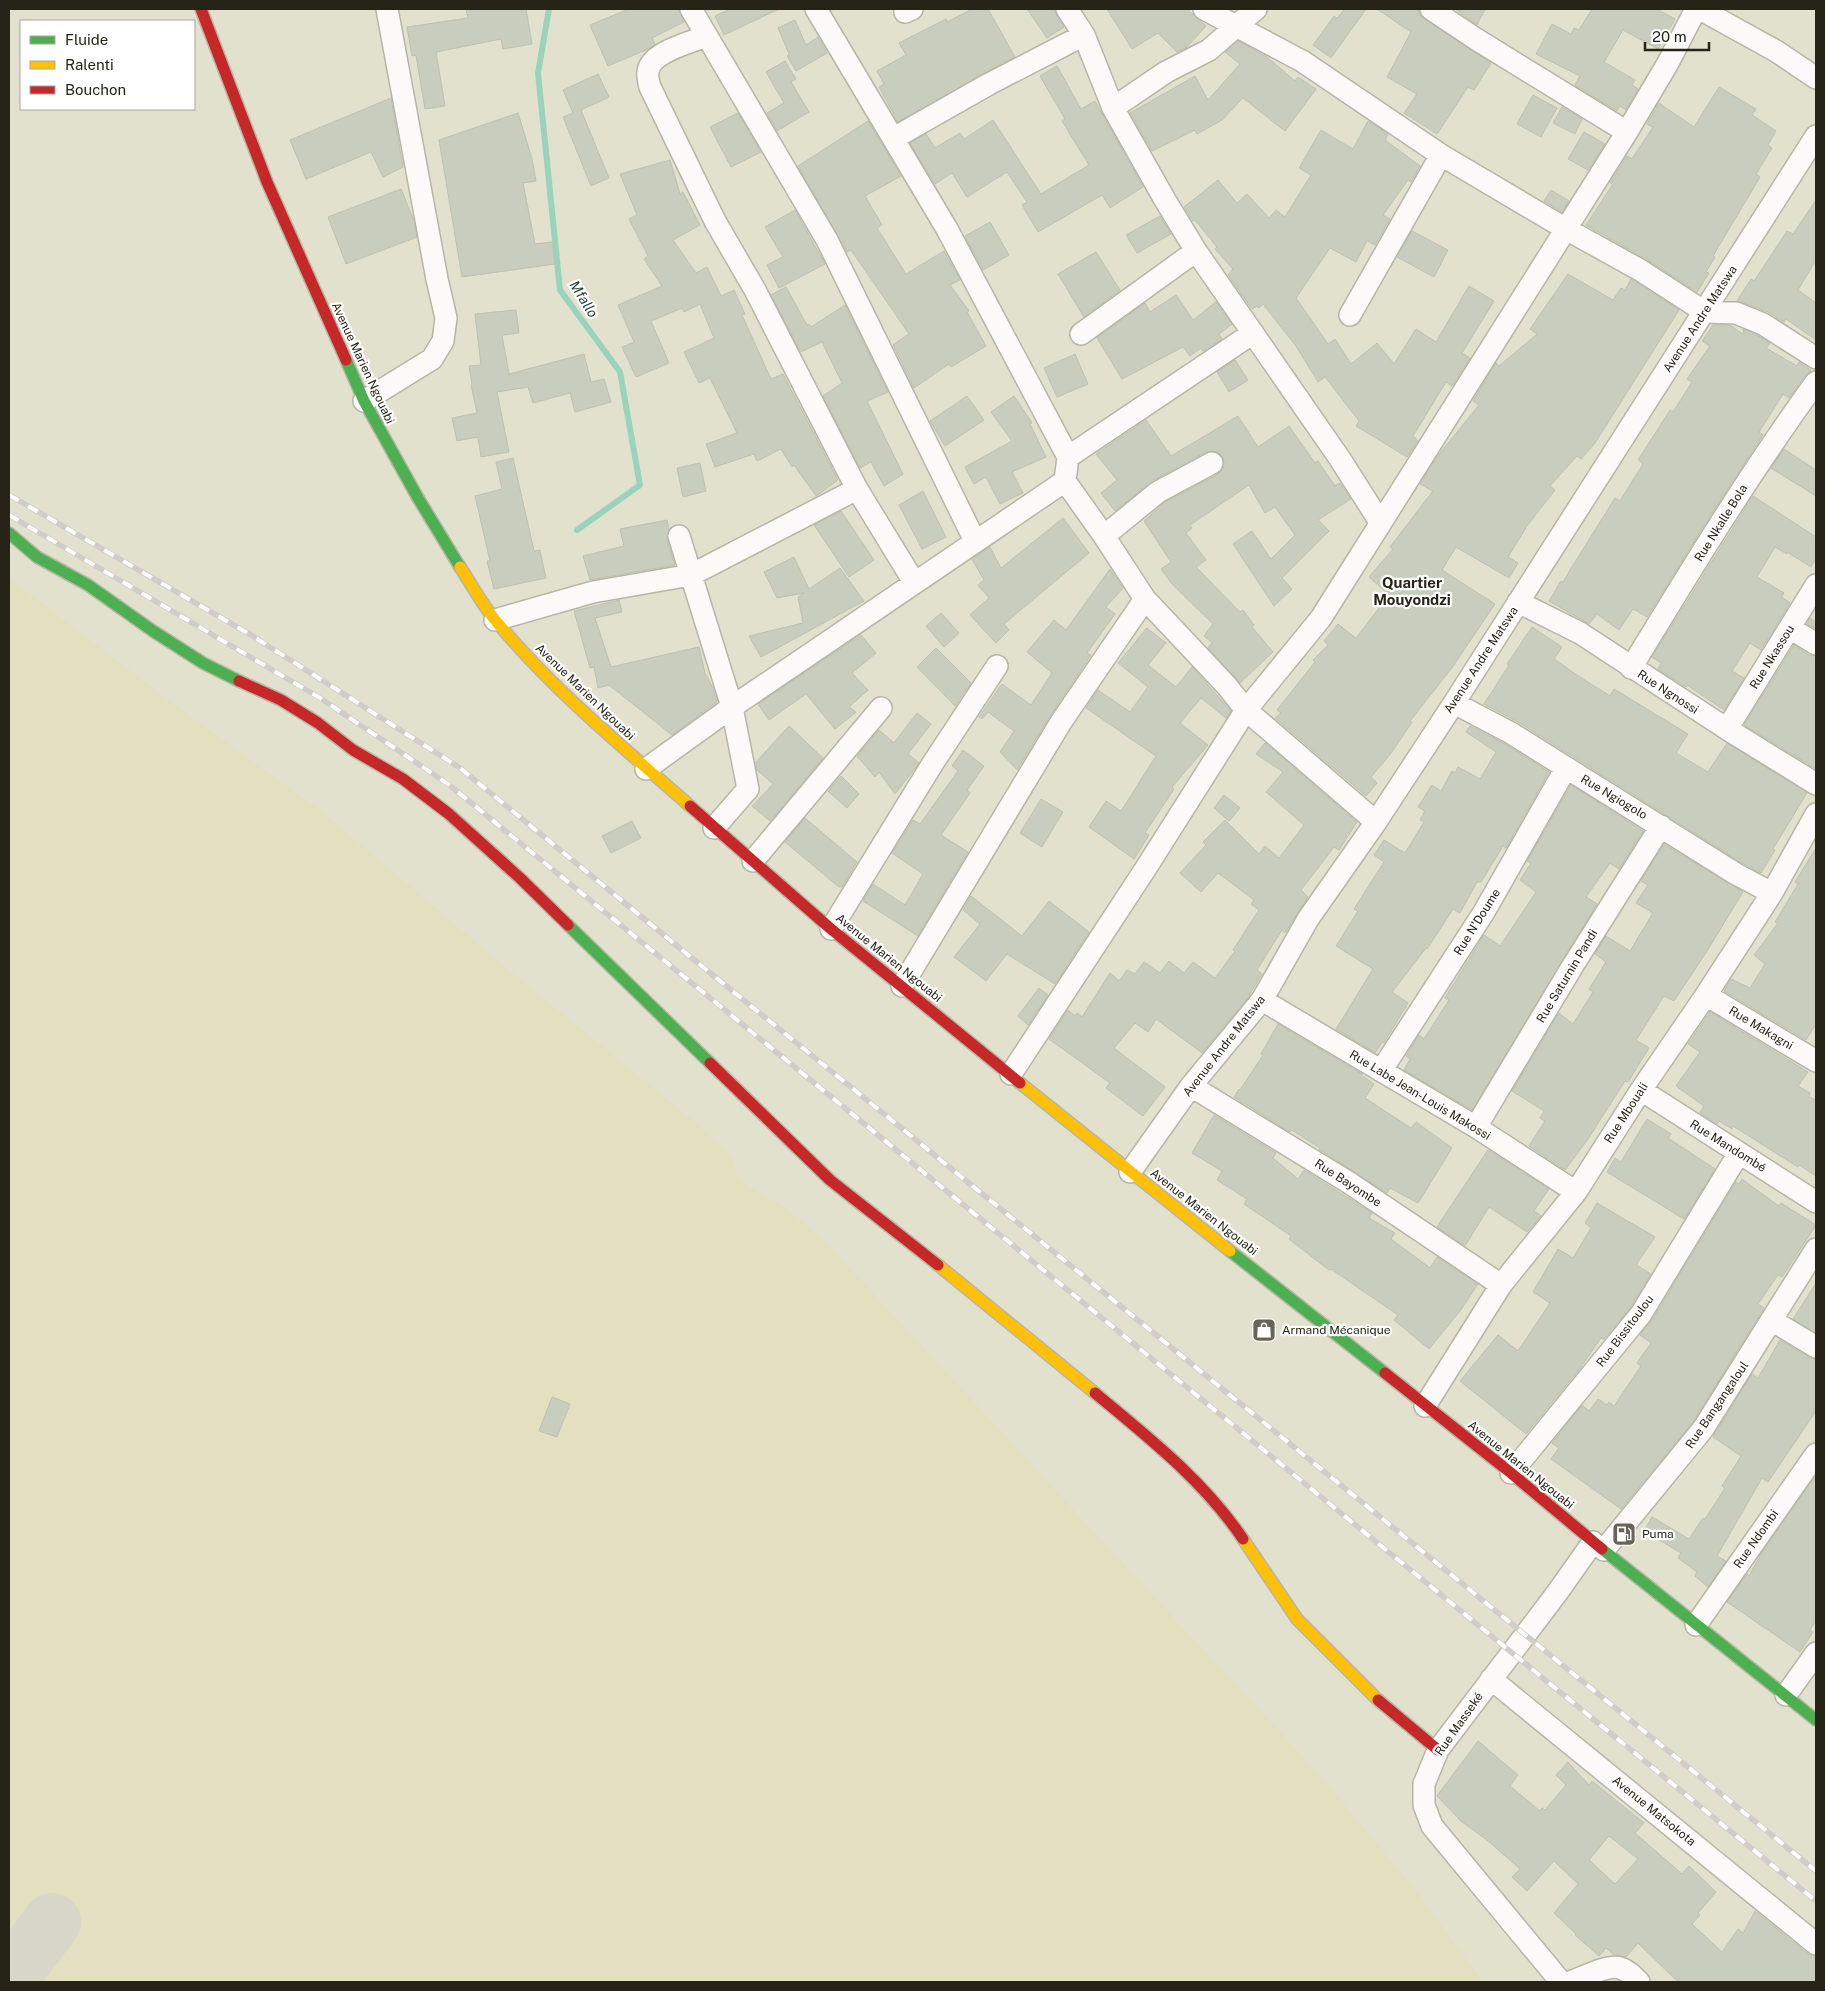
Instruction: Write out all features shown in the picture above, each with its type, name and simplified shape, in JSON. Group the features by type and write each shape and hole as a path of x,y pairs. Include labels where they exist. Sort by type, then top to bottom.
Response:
{"street":[{"name":"Avenue Marien Ngouabi","path":"202,9 267,182 364,402 457,563 495,620 552,681 646,769 831,929 1130,1172 1511,1473 1598,1546 1816,1720"},
{"path":"364,402 432,359 443,341 446,318 437,279 387,9"},
{"path":"691,9 826,240 975,540"},
{"path":"816,9 947,229 1068,457 1065,481 1145,599 1226,685 1246,710 1376,822"},
{"path":"1068,9 1084,35 1113,108 1196,251 1340,459 1380,522"},
{"path":"1204,9 1238,25 1302,61 1441,155 1566,229 1640,270 1705,312 1736,313 1763,324 1816,358"},
{"path":"1113,108 1166,72 1209,50 1256,9"},
{"path":"1431,9 1476,39 1628,132"},
{"path":"1011,1074 1146,868 1246,710 1321,618 1628,132 1698,9 1776,52 1816,78"},
{"path":"894,138 989,84 1084,35"},
{"path":"706,36 659,54 651,63 647,72 650,87 715,221 755,290 856,488 914,582"},
{"name":"Avenue Andre Matswa","path":"1130,1172 1191,1086 1262,1000 1308,919 1376,822 1454,703 1816,136"},
{"path":"1350,315 1441,155"},
{"path":"1081,334 1196,251"},
{"path":"1068,457 1253,333"},
{"name":"Rue Nkalle Bola","path":"1631,668 1724,516 1816,382"},
{"path":"1104,536 1158,492 1212,464"},
{"path":"646,769 732,706 975,540 1065,481"},
{"path":"495,620 593,592 691,575 856,488"},
{"path":"9,533 37,557 88,585 153,631 203,663 281,700 318,723 353,750 403,779 449,814 526,884 830,1180 955,1278 1158,1444 1227,1515 1296,1619 1366,1690 1438,1750"},
{"path":"679,536 732,706 748,788 714,828"},
{"name":"Rue Nkassou","path":"1727,729 1816,585"},
{"path":"902,986 1061,722 1145,599"},
{"name":"Rue Ngnossi","path":"1518,602 1580,634 1816,784"},
{"path":"1790,628 1816,644"},
{"path":"831,929 933,763 997,666"},
{"name":"Rue Ngiogolo","path":"1454,703 1511,732 1736,874 1772,893"},
{"path":"753,861 881,708"},
{"name":"Rue N'Doume","path":"1381,1071 1484,912 1566,768"},
{"name":"Rue Mbouali","path":"1425,1406 1501,1285 1576,1192 1640,1090 1706,995 1772,893 1816,814"},
{"name":"Rue Saturnin Pandi","path":"1476,1128 1572,967 1661,826"},
{"name":"Rue Makagni","path":"1706,995 1814,1055"},
{"name":"Rue Labe Jean-Louis Makossi","path":"1262,1000 1476,1128 1576,1192"},
{"name":"Rue Bayombe","path":"1191,1086 1348,1182 1501,1285"},
{"name":"Rue Mandombé","path":"1640,1090 1816,1202"},
{"name":"Rue Bissitoulou","path":"1511,1473 1641,1314 1739,1153"},
{"name":"Rue Bangangaloul","path":"1598,1546 1703,1429 1773,1321 1816,1249"},
{"path":"1773,1321 1816,1347"},
{"name":"Rue Ndombi","path":"1696,1625 1816,1454"},
{"name":"Rue Masseké","path":"1561,1982 1432,1826 1424,1804 1424,1784 1438,1750 1557,1593 1598,1546"},
{"path":"1786,1695 1816,1653"},
{"name":"Avenue Matsokota","path":"1491,1679 1816,1944"},
{"path":"1570,1982 1607,1968 1618,1967 1627,1971 1640,1982"}],"shaded area":[{"path":"9,579 170,701 325,814 515,975 688,1116 733,1157 737,1175 742,1181 752,1189 784,1206 825,1241 1330,1787 1418,1893 1483,1982 9,1982"}],"building":[{"path":"466,9 526,9 532,44 503,49 501,39 436,52 445,106 425,109 416,55 412,56 407,27 468,18"},
{"path":"629,9 679,9 684,22 652,38 655,44 648,49 608,66 590,25"},
{"path":"730,9 779,9 724,35 715,16"},
{"path":"972,9 988,9 1015,57 898,122 879,87 884,84 877,71 906,55 899,43 946,19 947,22"},
{"path":"1027,9 1055,9 1064,27 1047,38"},
{"path":"1107,9 1187,9 1206,26 1186,48 1177,52 1158,33 1132,49"},
{"path":"1345,9 1366,9 1331,58 1313,45 1334,16 1337,18"},
{"path":"1377,9 1419,9 1420,15 1424,19 1491,63 1474,90 1468,87 1437,134 1404,113 1417,94 1387,77 1411,32"},
{"path":"1455,9 1485,9 1477,25"},
{"path":"1592,9 1657,9 1675,19 1658,49 1623,30 1604,62 1635,80 1632,85 1638,89 1626,110 1620,106 1617,111 1575,85 1580,76 1536,54 1552,24 1571,34 1574,28 1579,30"},
{"path":"795,20 806,45 818,37 827,53 796,71 787,56 789,54 778,28"},
{"path":"1238,41 1267,57 1295,81 1298,77 1316,89 1285,131 1243,98 1222,120 1197,134 1195,130 1152,151 1130,113 1195,76 1208,100 1240,64 1225,52"},
{"path":"785,61 796,79 791,82 809,112 777,131 767,113 784,103 766,72"},
{"path":"1057,66 1081,109 1095,101 1143,187 1110,208 1102,195 1038,232 1022,205 1027,202 1007,172 967,197 952,173 935,184 910,143 926,134 935,148 960,133 964,139 993,120 1041,194 1089,165 1062,121 1065,119 1040,76"},
{"path":"598,74 609,97 581,110 609,178 591,186 563,117 573,113 563,90"},
{"path":"1719,87 1756,109 1752,115 1776,131 1768,145 1772,148 1756,174 1760,177 1713,256 1715,257 1706,272 1709,273 1697,292 1646,259 1586,225 1613,184 1610,183 1627,156 1632,159 1653,127 1647,124 1659,103 1694,127"},
{"path":"1533,95 1557,108 1541,137 1517,124"},
{"path":"391,98 403,167 383,177 371,152 306,179 290,140"},
{"path":"1562,107 1582,119 1575,134 1553,123"},
{"path":"518,113 532,159 536,181 523,183 535,244 552,242 555,264 462,277 439,140"},
{"path":"738,113 761,152 731,167 710,127"},
{"path":"868,121 901,176 865,196 882,225 877,228 906,274 944,251 960,280 950,285 969,311 967,312 986,346 951,367 949,364 914,388 893,345 909,334 851,250 847,252 798,166"},
{"path":"1368,121 1388,134 1385,140 1420,166 1411,182 1408,180 1383,215 1390,219 1375,245 1367,241 1356,262 1330,248 1296,298 1328,344 1335,339 1351,364 1377,343 1394,364 1416,329 1436,342 1469,286 1494,301 1462,353 1470,358 1452,386 1446,382 1413,436 1418,441 1407,457 1356,426 1359,421 1325,377 1318,382 1296,346 1263,304 1259,308 1257,306 1252,309 1228,275 1233,269 1215,249 1217,247 1195,220 1193,221 1184,207 1218,180 1237,203 1247,194 1269,218 1276,210 1285,217 1311,175 1299,168 1321,130 1353,149"},
{"path":"1584,132 1605,144 1588,170 1568,159"},
{"path":"670,160 680,194 683,192 700,225 673,240 696,273 707,267 721,296 734,290 745,314 742,315 771,379 783,374 838,480 816,496 794,465 792,467 781,449 757,461 754,454 715,467 706,444 737,433 710,378 699,383 684,352 714,338 700,304 684,312 682,308 651,321 669,363 636,377 622,347 634,342 618,305 662,286 644,259 648,256 629,219 637,215 620,174"},
{"path":"401,189 414,221 417,237 346,264 328,217"},
{"path":"1551,190 1569,201 1562,212 1544,201"},
{"path":"1816,200 1816,260 1798,290 1816,303 1816,340 1786,319 1784,322 1768,312 1737,301 1751,279 1754,281 1787,231 1793,234"},
{"path":"795,210 825,264 779,288 767,265 783,257 765,227"},
{"path":"1160,216 1171,234 1137,253 1126,235"},
{"path":"990,222 1009,255 983,270 965,236"},
{"path":"1412,231 1448,250 1434,277 1397,257"},
{"path":"1096,252 1120,290 1084,317 1058,274"},
{"path":"1568,274 1613,300 1621,288 1625,290 1631,279 1679,310 1595,443 1581,459 1577,456 1550,486 1555,490 1527,526 1508,557 1518,563 1509,578 1456,547 1442,570 1495,604 1451,669 1410,721 1412,722 1392,752 1371,777 1377,783 1366,796 1275,718 1281,713 1277,710 1315,662 1313,660 1328,645 1324,641 1338,624 1356,638 1389,595 1369,577 1393,549 1390,547 1433,491 1420,484 1436,458 1479,405 1473,401 1496,363 1499,366 1537,334 1530,329"},
{"path":"786,287 807,325 809,324 811,327 845,305 888,392 867,401 903,474 884,486 871,462 860,468 823,396 842,383 822,342 801,352 771,295"},
{"path":"1176,295 1193,320 1216,302 1232,324 1219,334 1222,339 1203,351 1201,348 1190,356 1183,347 1122,379 1097,338 1145,303 1150,312"},
{"path":"516,310 519,333 502,335 509,374 584,354 591,382 604,379 611,402 575,412 570,393 533,403 528,387 497,392 509,452 481,457 478,437 457,441 452,418 477,413 469,366 481,365 475,314"},
{"path":"1713,325 1730,325 1744,335 1743,329 1757,335 1770,343 1766,348 1797,366 1799,362 1811,370 1789,398 1783,394 1759,432 1763,435 1647,617 1633,609 1619,630 1597,614 1589,624 1549,601 1561,581 1563,582 1615,498 1620,501 1643,464 1638,460 1670,410 1673,412 1692,382 1687,379 1710,346 1702,341"},
{"path":"1075,354 1088,384 1057,397 1044,368"},
{"path":"1235,360 1248,380 1229,392 1217,372"},
{"path":"967,396 984,420 945,446 930,421"},
{"path":"1014,396 1032,423 1030,424 1046,457 1012,472 1023,493 1000,504 986,477 974,484 965,467 1012,441 991,412"},
{"path":"1238,416 1258,447 1289,426 1315,463 1318,461 1335,486 1340,483 1351,499 1318,520 1329,531 1282,578 1292,589 1274,606 1233,544 1252,531 1271,559 1295,535 1275,507 1265,513 1249,485 1190,525 1192,528 1186,533 1206,560 1196,567 1240,612 1243,610 1254,625 1252,627 1273,652 1240,683 1208,648 1212,643 1204,636 1213,624 1172,584 1161,569 1171,562 1144,521 1165,502 1218,474 1223,469 1223,457 1218,452 1206,452 1152,481 1115,511 1101,493 1117,480 1096,454 1146,420 1171,456"},
{"path":"1784,449 1816,470 1816,496 1771,468"},
{"path":"513,458 534,551 540,550 546,578 494,589 487,561 490,561 475,496 502,489 496,462"},
{"path":"700,463 706,491 683,497 677,468"},
{"path":"923,491 946,537 922,549 899,505"},
{"path":"1753,496 1816,537 1816,558 1811,567 1775,547 1757,577 1784,593 1782,597 1790,603 1761,650 1750,643 1732,671 1744,678 1724,710 1687,685 1686,687 1658,669 1661,663 1652,657"},
{"path":"841,511 874,560 849,577 814,525"},
{"path":"1063,518 1089,553 1004,624 1009,630 996,643 970,615 989,598 978,585 984,580 972,559 990,547 1001,568"},
{"path":"667,520 669,530 667,540 675,565 590,580 583,556 624,546 620,529"},
{"path":"794,557 809,589 840,568 864,601 761,657 749,636 803,623 798,597 804,593 777,598 764,572"},
{"path":"1110,569 1123,588 1106,607 1115,614 1087,653 1091,655 1017,770 1000,752 1014,731 988,712 982,719 979,717 1002,684 1031,705 1052,673 1027,652 1054,620 1066,630"},
{"path":"619,600 622,612 595,618 611,667 699,647 705,673 713,688 717,702 672,735 609,685 598,688 594,667 590,668 574,611"},
{"path":"941,613 959,633 944,647 926,626"},
{"path":"1810,618 1816,622 1816,629 1807,624"},
{"path":"1532,627 1562,647 1554,659 1580,677 1610,696 1614,689 1688,734 1676,753 1708,772 1727,743 1807,793 1773,849 1775,850 1761,873 1742,863 1518,722 1484,704 1509,665 1507,664"},
{"path":"1147,628 1166,643 1148,665 1176,687 1192,667 1231,711 1226,718 1201,698 1180,723 1208,745 1172,787 1174,789 1145,833 1149,835 1134,859 1089,827 1106,801 1121,811 1156,756 1086,708 1098,690 1130,712 1148,687 1118,663"},
{"path":"861,635 876,653 852,673 868,690 849,707 856,712 835,729 806,694 769,720 758,704"},
{"path":"1794,645 1809,655 1816,656 1816,769 1744,725"},
{"path":"936,648 971,683 955,706 917,667"},
{"path":"917,713 931,724 908,754 919,763 895,794 879,772 875,777 857,756 879,730 894,743"},
{"path":"789,726 823,758 770,821 752,806 773,784 757,770 756,762"},
{"path":"1470,726 1505,744 1549,772 1506,848 1503,846 1481,882 1477,882 1460,913 1453,909 1427,949 1392,992 1408,1003 1384,1043 1382,1042 1375,1053 1336,1029 1373,969 1336,946 1358,911 1354,909 1384,862 1374,855 1384,840 1405,853 1424,822 1420,820 1425,811 1418,807 1432,785 1441,791 1452,771 1455,773 1458,767 1480,779 1496,752 1466,732"},
{"path":"1265,743 1357,822 1339,850 1334,847 1301,890 1308,897 1285,933 1282,930 1257,970 1262,974 1247,999 1202,1053 1156,1019 1148,1032 1135,1023 1114,1048 1165,1087 1143,1116 1106,1088 1110,1083 1049,1039 1068,1010 1075,1016 1077,1013 1082,1017 1110,973 1119,981 1127,970 1135,974 1144,962 1160,973 1169,961 1184,973 1193,962 1215,978 1235,951 1233,950 1259,910 1251,904 1254,900 1218,873 1201,892 1180,873 1206,845 1203,842 1225,820 1259,854 1265,846 1279,858 1304,825 1266,792 1283,772 1256,754"},
{"path":"963,750 984,766 967,790 970,793 941,835 968,852 918,936 863,901 873,884 905,905 923,874 892,853 913,820 920,824 958,771 952,766"},
{"path":"841,776 859,794 847,808 828,791"},
{"path":"1571,785 1643,831 1619,869 1610,863 1586,897 1597,904 1472,1110 1404,1070 1410,1059 1406,1056 1419,1035 1424,1039 1449,1000 1445,998 1484,935 1500,946 1536,892 1520,880 1531,863 1527,861"},
{"path":"1224,795 1240,808 1229,821 1214,808"},
{"path":"1041,799 1063,812 1042,847 1020,833"},
{"path":"805,818 857,862 842,887 839,887 785,842"},
{"path":"632,821 641,838 611,853 602,836"},
{"path":"1664,844 1743,892 1674,1001 1664,996 1636,1040 1649,1048 1628,1082 1625,1081 1588,1139 1565,1170 1529,1146 1545,1121 1540,1118 1544,1111 1512,1091 1559,1013 1573,1024 1593,992 1589,989 1606,962 1595,954 1606,936 1630,951 1653,913 1636,903 1648,885 1641,881"},
{"path":"1816,848 1816,1024 1806,1040 1724,991 1731,979 1750,988 1765,964 1754,955 1778,923 1775,922 1798,884 1795,882"},
{"path":"971,896 1022,936 1049,901 1089,932 1055,984 1007,954 986,981 954,957 980,924 963,910"},
{"path":"1039,988 1048,995 1028,1025 1018,1016"},
{"path":"1710,1012 1808,1072 1798,1086 1810,1093 1809,1097 1816,1100 1816,1176 1799,1165 1798,1167 1733,1126 1732,1129 1719,1121 1717,1124 1700,1113 1704,1106 1676,1086 1700,1052 1688,1044"},
{"path":"1278,1024 1362,1074 1374,1084 1365,1098 1411,1128 1416,1122 1452,1148 1418,1203 1390,1188 1387,1193 1292,1130 1290,1132 1234,1097 1263,1055 1261,1054"},
{"path":"1214,1115 1276,1153 1273,1158 1298,1179 1304,1170 1372,1213 1369,1218 1395,1233 1391,1239 1430,1268 1437,1257 1478,1284 1460,1311 1429,1349 1394,1320 1398,1315 1331,1269 1329,1270 1289,1239 1291,1236 1244,1204 1247,1199 1217,1180 1222,1171 1192,1153"},
{"path":"1647,1119 1671,1134 1668,1138 1715,1169 1684,1219 1607,1172 1615,1158 1621,1162"},
{"path":"1488,1150 1549,1189 1534,1211 1541,1216 1527,1232 1489,1207 1465,1246 1437,1227"},
{"path":"1742,1179 1779,1206 1781,1203 1816,1225 1782,1277 1778,1275 1758,1304 1764,1308 1693,1422 1621,1509 1551,1459 1559,1448 1552,1443 1582,1405 1589,1411 1598,1399 1607,1405 1609,1402 1614,1406 1641,1366 1637,1363 1651,1343 1640,1335 1652,1320 1736,1182 1739,1184"},
{"path":"1597,1203 1655,1237 1636,1265 1651,1274 1631,1307 1604,1339 1601,1338 1578,1371 1526,1434 1460,1381 1498,1335 1518,1351 1550,1303 1533,1292 1558,1249 1573,1258 1591,1228 1585,1223"},
{"path":"1816,1283 1816,1333 1793,1319"},
{"path":"1780,1340 1810,1358 1816,1359 1816,1411 1768,1482 1762,1478 1717,1556 1726,1561 1708,1587 1695,1576 1697,1572 1678,1558 1681,1553 1644,1531 1652,1517 1689,1539 1703,1518 1705,1519 1725,1488 1722,1486 1741,1456 1713,1437 1752,1374 1758,1378"},
{"path":"552,1397 570,1404 557,1437 539,1431"},
{"path":"1816,1475 1816,1620 1810,1630 1813,1632 1800,1652 1727,1602 1747,1574 1749,1576 1761,1554"},
{"path":"1478,1741 1518,1775 1510,1786 1540,1811 1542,1808 1545,1810 1566,1785 1556,1775 1568,1762 1589,1785 1592,1781 1644,1823 1635,1833 1682,1874 1689,1866 1716,1892 1698,1913 1700,1915 1692,1924 1722,1952 1738,1929 1743,1933 1755,1911 1808,1954 1816,1956 1816,1982 1678,1982 1638,1943 1626,1957 1614,1955 1606,1948 1599,1956 1554,1913 1578,1884 1554,1861 1527,1891 1512,1877 1520,1869 1487,1840 1461,1821 1437,1796","holes":["1609,1836 1638,1859 1615,1884 1589,1860"]}],"waterway":[{"name":"Mfallo","path":"549,9 538,73 560,290 620,372 640,485 577,530"}],"taxiway":[{"path":"9,1979 52,1922"}],"railway":[{"path":"9,495 251,635 460,768 1816,1871"},
{"path":"9,515 320,698 448,784 1816,1901"}],"traffic: fast":[{"path":"346,360 364,401 418,498 460,567"},
{"path":"9,533 37,557 88,585 153,631 203,663 239,681"},
{"path":"568,925 710,1063"},
{"path":"1230,1251 1385,1373"},
{"path":"1602,1549 1816,1720"}],"traffic: slow":[{"path":"460,567 491,615 541,671 589,717 690,806"},
{"path":"1020,1083 1230,1251"},
{"path":"938,1265 1095,1393"},
{"path":"1243,1539 1297,1619 1378,1700"}],"traffic: jam":[{"path":"201,9 267,182 346,360"},
{"path":"239,681 281,700 318,723 353,750 403,779 449,814 520,878 568,925"},
{"path":"690,806 831,929 1020,1083"},
{"path":"710,1063 830,1180 938,1265"},
{"path":"1385,1373 1511,1473 1602,1549"},
{"path":"1095,1393 1155,1443 1193,1479 1228,1518 1243,1539"},
{"path":"1378,1700 1438,1750"}],"place":[{"name":"Armand Mécanique","path":"1264,1330"},
{"name":"Puma","path":"1624,1534"}],"district":[{"name":"Quartier Mouyondzi","path":"1412,590"}]}
